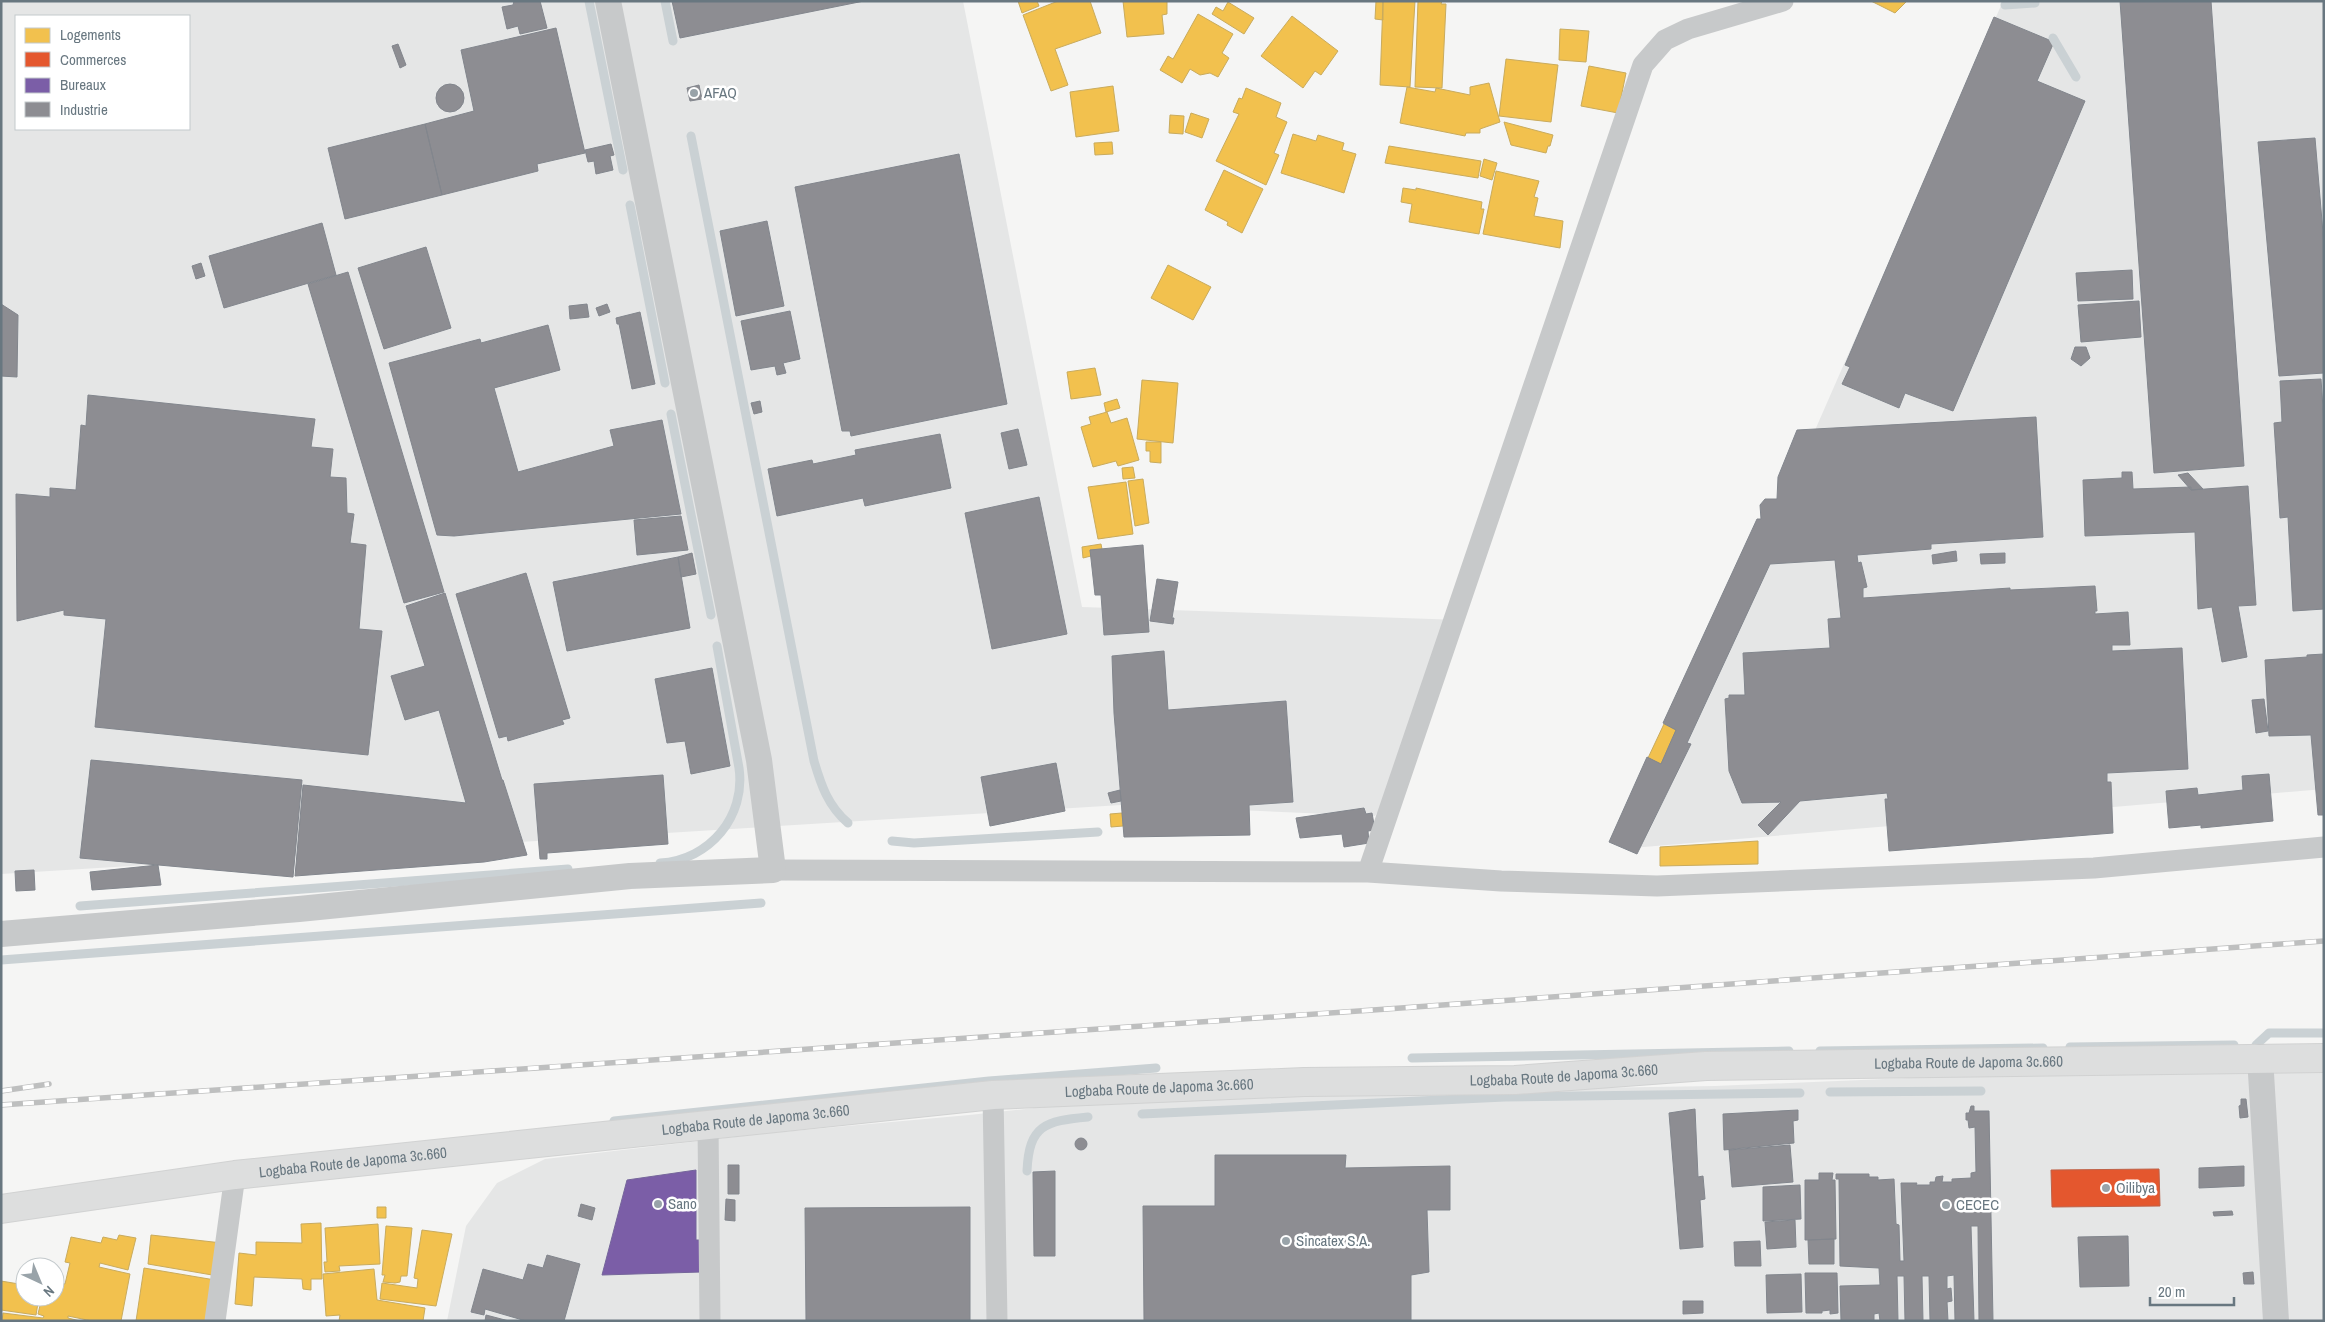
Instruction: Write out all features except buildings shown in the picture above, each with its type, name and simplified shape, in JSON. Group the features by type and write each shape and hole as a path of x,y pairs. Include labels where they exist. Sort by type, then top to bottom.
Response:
{"main road":[{"name":"Logbaba Route de Japoma 3c.660","path":"1,1209 236,1175 993,1095 1304,1082 1516,1080 1706,1066 2260,1057 2324,1058"}],"street":[{"path":"608,1 757,750 773,870"},
{"path":"1368,872 1643,65 1665,40 1688,28 1784,1"},
{"path":"1,934 299,909 630,876 773,870 1368,872 1501,881 1657,886 2094,868 2324,847"},
{"path":"2260,1057 2276,1321"},
{"path":"993,1095 997,1321"},
{"path":"708,1124 710,1321"},
{"path":"215,1321 236,1175"}],"shaded area":[{"path":"1,1 963,1 1082,607 1461,620 1418,753 1375,816 1121,805 1,874"},
{"path":"2003,1 2324,1 2324,789 1632,848"},
{"path":"2324,1062 2324,1321 447,1321 466,1226 497,1183 545,1159 760,1134 969,1115 1155,1095 1715,1086"}],"waterway":[{"path":"589,1 623,170"},
{"path":"665,1 673,41"},
{"path":"2005,5 2035,3"},
{"path":"2053,38 2076,77"},
{"path":"691,136 814,761 830,802 848,823"},
{"path":"630,205 665,383"},
{"path":"671,414 711,615"},
{"path":"660,863 678,860 694,854 709,844 721,832 737,803 740,786 739,768 717,646"},
{"path":"892,841 914,843 1098,832"},
{"path":"80,906 568,869"},
{"path":"1,960 761,903"},
{"path":"2256,1045 2269,1033 2324,1033"},
{"path":"2070,1047 2234,1045"},
{"path":"1820,1051 2043,1048"},
{"path":"1412,1058 1789,1051"},
{"path":"614,1121 989,1081 1156,1068"},
{"path":"1830,1092 1981,1091"},
{"path":"1142,1114 1505,1097 1800,1093"},
{"path":"1027,1171 1031,1144 1042,1128 1061,1121 1088,1117"}],"railway":[{"path":"1,1105 1373,1010 2324,941"},
{"path":"1,1091 49,1084"}],"place":[{"name":"AFAQ","path":"694,93"},
{"name":"Oilibya","path":"2106,1188"},
{"name":"Sano","path":"658,1204"},
{"name":"CECEC","path":"1946,1205"},
{"name":"Sincatex S.A.","path":"1286,1241"}]}
